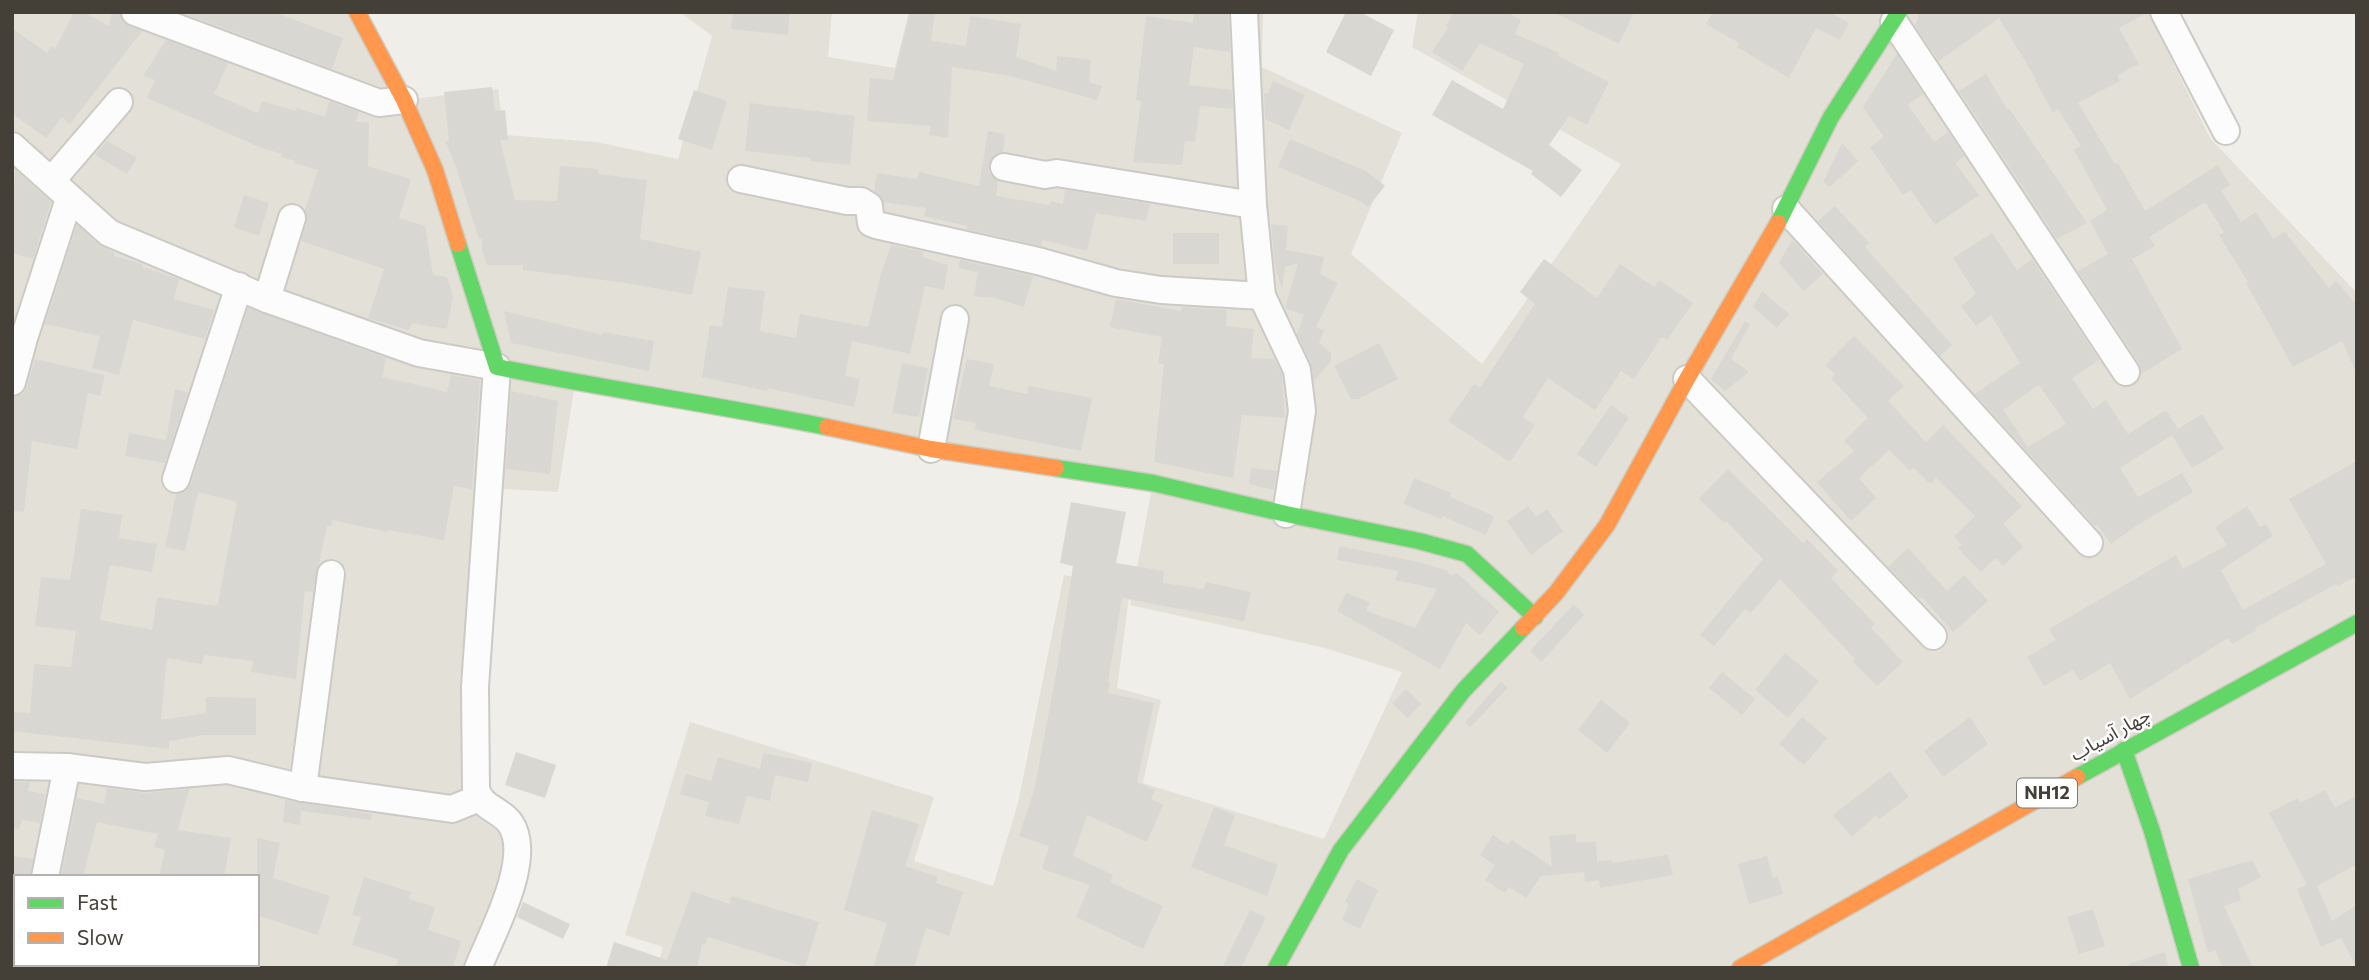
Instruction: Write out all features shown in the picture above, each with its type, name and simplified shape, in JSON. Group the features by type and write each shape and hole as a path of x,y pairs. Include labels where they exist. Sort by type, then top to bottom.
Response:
{"main road":[{"path":"357,12 404,100 435,170 497,367 575,383 728,407 931,449 1153,483 1419,541 1467,554 1535,617"},
{"path":"1276,968 1341,850 1463,691 1556,593 1607,524 1786,209 1831,117 1897,17"},
{"name":"چهار آسیاب","path":"1740,968 2124,750 2357,623"},
{"path":"2124,750 2159,849 2191,968"}],"street":[{"path":"135,12 379,103 404,100"},
{"path":"1244,12 1253,205 1262,296 1297,370 1303,411 1286,514"},
{"path":"2164,12 2227,131"},
{"path":"1897,17 2126,372"},
{"path":"12,382 60,190 119,103"},
{"path":"12,146 110,233 267,299 419,353 497,367 475,687 476,789 479,799 509,822 518,841 516,871 478,968"},
{"path":"1004,167 1253,205"},
{"path":"741,179 847,201 861,201 869,206 871,223 876,225 1038,261 1116,283 1161,290 1262,296"},
{"path":"1786,209 2089,543"},
{"path":"267,299 292,218"},
{"path":"176,479 239,286"},
{"path":"931,449 955,319"},
{"path":"1687,379 1933,636"},
{"path":"303,788 331,574"},
{"path":"12,766 67,767 145,777 228,770 303,788 452,809 479,799"},
{"path":"45,875 67,767"}],"shaded area":[{"path":"12,12 357,12 404,100 498,89 504,135 596,142 678,159 712,36 680,12 832,12 828,57 895,68 909,12 1263,12 1262,67 1402,133 1351,254 1482,364 1621,164 1412,47 1418,12 2148,12 2210,138 2357,293 2357,968 657,968 663,947 625,935 690,722 934,797 914,861 993,886 1018,803 1064,575 1130,590 1117,688 1161,700 1143,783 1324,839 1402,672 1325,648 1130,605 1153,483 575,383 558,492 488,488 476,789 518,841 478,968 12,968"}],"building":[{"path":"74,12 83,12 109,26 112,12 120,12 123,22 142,31 70,124 62,117 46,138 12,113 12,28 47,53 52,46 55,49"},
{"path":"181,12 274,12 343,38 332,69"},
{"path":"733,12 790,12 788,35 731,29"},
{"path":"910,12 935,12 931,41 966,46 970,16 1021,24 1016,57 1056,71 1057,56 1091,60 1089,82 1102,86 1097,100 1011,76 952,67 948,138 929,135 931,126 867,121 870,78 893,80"},
{"path":"1194,12 1228,12 1230,52 1194,47 1189,85 1232,90 1233,109 1200,106 1195,142 1185,141 1182,165 1133,162 1141,101 1136,100 1146,16 1193,23"},
{"path":"1346,12 1360,12 1394,30 1371,76 1326,52"},
{"path":"1453,12 1506,12 1521,20 1515,34 1559,53 1558,56 1609,82 1587,125 1569,116 1549,145 1582,170 1561,197 1531,174 1533,171 1432,115 1452,80 1503,109 1524,64 1480,43 1462,71 1432,52 1448,28 1446,26"},
{"path":"1553,12 1634,12 1619,44"},
{"path":"1713,12 1829,12 1849,23 1840,40 1816,28 1789,78 1737,47 1739,43 1706,24"},
{"path":"1920,12 2148,12 2119,28 2139,64 2117,75 2120,81 2078,103 2115,164 2118,163 2145,211 2218,165 2230,185 2221,190 2241,222 2256,212 2273,239 2285,232 2329,288 2336,281 2357,305 2357,375 2342,341 2293,367 2246,283 2248,282 2219,235 2224,232 2205,202 2149,237 2155,246 2132,259 2182,349 2141,374 2139,363 2078,271 2108,254 2090,221 2107,210 2074,150 2081,146 2058,109 2053,113 1999,18 1939,61 1915,26"},
{"path":"166,40 228,63 214,94 258,113 262,101 325,117 329,101 359,112 356,122 369,122 368,166 411,179 399,218 425,226 433,275 447,277 453,296 447,329 412,323 409,330 368,318 384,269 301,241 307,222 305,210 318,170 294,163 295,161 281,157 282,154 262,148 147,98 155,80 143,76"},
{"path":"1897,54 1923,94 1908,105 1934,142 1948,132 1964,156 1955,163 1979,195 1935,225 1911,190 1903,195 1870,147 1884,137 1863,107"},
{"path":"1986,74 2007,109 2009,108 2087,223 2057,239 1959,91"},
{"path":"1273,81 1305,95 1289,130 1265,119 1264,93 1268,93"},
{"path":"492,87 495,111 505,110 508,140 500,140 515,200 557,201 560,166 599,169 598,174 647,180 640,239 701,252 692,295 627,283 523,270 523,265 487,265 482,239 479,239 445,141 449,141 444,92"},
{"path":"694,90 727,101 712,150 678,139"},
{"path":"750,103 855,116 850,165 745,151"},
{"path":"988,131 1005,134 1003,152 993,156 989,165 989,173 998,181 996,196 1050,205 1051,201 1063,204 1065,190 1150,204 1146,221 1096,213 1087,251 1043,240 1041,246 966,229 967,226 924,216 926,208 884,202 874,191 877,173 917,179 919,172 979,186"},
{"path":"1290,139 1366,171 1385,186 1368,207 1362,202 1278,167"},
{"path":"107,141 137,158 127,174 95,155"},
{"path":"1842,143 1858,161 1830,187 1823,182"},
{"path":"15,170 51,202 33,259 12,253"},
{"path":"244,195 269,203 259,236 234,227"},
{"path":"1835,206 1869,243 1865,247 1952,345 1940,356 1818,221"},
{"path":"1271,224 1288,226 1286,250 1324,257 1320,274 1338,283 1316,327 1324,330 1319,343 1331,353 1331,361 1314,381 1311,363 1297,334 1304,315 1285,308 1298,263 1285,267 1282,289 1275,267"},
{"path":"77,225 99,245 115,253 114,256 179,279 174,299 214,310 205,339 133,320 119,375 92,368 100,336 45,324"},
{"path":"1173,233 1219,233 1219,264 1173,264"},
{"path":"1992,233 2017,270 2032,259 2099,360 2072,378 2093,409 2106,400 2128,434 2166,410 2178,429 2202,414 2224,449 2192,468 2172,435 2120,468 2138,497 2182,473 2193,492 2111,544 2097,524 2095,526 1975,394 2020,363 1991,315 1976,326 1961,306 1976,294 1953,258","holes":["2039,385 2066,424 2028,447 2003,410"]},
{"path":"1792,240 1823,274 1804,291 1779,263"},
{"path":"891,245 924,252 922,257 948,265 944,290 925,286 910,354 852,341 845,376 860,379 854,407 702,377 710,325 722,327 728,287 765,291 760,331 796,338 800,314 868,327"},
{"path":"1544,259 1597,298 1620,264 1654,287 1659,280 1693,303 1667,340 1662,337 1634,379 1621,371 1595,410 1548,378 1523,417 1535,425 1510,462 1448,421 1474,384 1480,388 1535,304 1520,292"},
{"path":"960,260 1033,276 1024,307 995,298 974,296 978,272 958,268"},
{"path":"1762,291 1789,314 1777,328 1753,307"},
{"path":"1116,299 1181,311 1182,307 1227,310 1226,326 1254,329 1251,358 1274,359 1282,374 1285,418 1242,415 1233,478 1154,462 1164,364 1158,363 1162,337 1110,327"},
{"path":"248,308 386,358 382,377 447,392 451,375 480,380 472,489 454,486 444,540 332,520 331,526 327,526 313,592 305,591 296,679 251,672 253,661 204,655 202,664 167,658 161,720 206,713 206,697 256,698 256,735 204,735 169,741 169,749 12,731 12,712 30,713 34,664 71,667 76,631 35,626 41,577 70,580 81,509 122,515 119,538 157,544 152,572 110,565 100,620 152,630 157,597 215,606 218,604 237,502 198,492 185,551 165,547 176,494 186,491 191,484"},
{"path":"504,311 602,335 603,332 654,341 649,371 511,343"},
{"path":"1745,321 1750,324 1731,359 1749,372 1725,391 1711,379"},
{"path":"1854,336 1904,386 1888,401 1926,442 1943,425 2022,506 2003,524 2023,547 2003,566 1996,558 1981,572 1958,548 1962,545 1954,536 1975,516 1936,478 1930,484 1913,467 1910,471 1889,450 1859,478 1876,498 1851,521 1817,482 1854,451 1844,441 1868,418 1831,378 1835,374 1825,365"},
{"path":"1379,343 1398,379 1358,399 1351,399 1334,366"},
{"path":"35,359 105,375 100,396 88,393 77,449 32,441 24,512 12,511 12,397 23,394"},
{"path":"967,359 994,364 989,386 1027,394 1029,386 1092,398 1081,451 985,432 975,429 976,423 953,419"},
{"path":"902,363 928,368 919,417 892,413"},
{"path":"175,389 188,392 165,463 125,456 129,433 166,440"},
{"path":"511,391 558,401 550,474 506,469"},
{"path":"1611,405 1629,418 1596,467 1577,454"},
{"path":"2357,461 2357,576 2338,586 2336,584 2255,628 2257,630 2232,644 2228,638 2130,699 2110,663 2080,681 2073,670 2044,686 2027,657 2056,640 2049,629 2176,555 2183,569 2227,545 2215,527 2247,506 2260,527 2266,524 2273,536 2221,570 2243,610 2326,564 2289,499"},
{"path":"1251,468 1277,471 1274,490 1249,484"},
{"path":"1728,469 1803,543 1807,539 1838,571 1831,578 1875,624 1871,628 1903,662 1877,686 1780,579 1751,613 1745,609 1714,646 1700,635 1763,559 1726,521 1724,523 1699,499"},
{"path":"1414,478 1451,493 1450,497 1494,516 1486,535 1442,516 1441,519 1404,504"},
{"path":"1071,502 1126,512 1116,563 1164,571 1163,583 1204,589 1206,582 1251,592 1244,621 1122,598 1108,693 1154,703 1137,782 1155,790 1151,799 1163,805 1147,842 1087,815 1073,856 1113,875 1110,882 1163,906 1143,949 1076,917 1090,885 1042,869 1049,846 1019,836 1034,791 1058,663 1073,566 1060,563"},
{"path":"1528,506 1536,517 1547,509 1563,531 1531,555 1507,521"},
{"path":"1339,546 1414,561 1446,570 1451,575 1457,573 1499,612 1480,635 1466,623 1440,669 1337,611 1346,593 1370,602 1366,611 1415,628 1437,589 1395,580 1398,571 1337,560"},
{"path":"1908,548 1947,591 1964,575 1988,601 1953,632 1922,597 1920,599 1888,567"},
{"path":"1574,604 1584,615 1541,662 1530,651"},
{"path":"1785,653 1819,681 1788,718 1755,690"},
{"path":"1722,672 1755,699 1742,715 1709,688"},
{"path":"1501,681 1508,688 1470,727 1465,723"},
{"path":"1406,689 1421,704 1408,718 1392,703"},
{"path":"1601,700 1630,723 1607,753 1578,730"},
{"path":"1802,717 1827,738 1804,765 1779,744"},
{"path":"1970,717 1988,744 1943,777 1924,751"},
{"path":"516,752 556,765 545,798 505,785"},
{"path":"763,753 812,763 808,782 775,775 770,801 747,796 739,824 705,816 709,802 680,794 686,774 711,781 718,757 760,769"},
{"path":"1890,771 1909,797 1879,819 1876,815 1852,837 1833,815"},
{"path":"12,782 30,782 28,791 45,794 40,823 22,820 19,829 12,828"},
{"path":"107,788 146,793 189,789 178,830 231,838 224,875 159,875 165,850 154,847 158,834 97,822 84,875 61,875 77,798 104,804"},
{"path":"2325,790 2335,808 2357,795 2357,864 2317,886 2332,921 2357,905 2357,968 2341,938 2321,947 2297,889 2307,885 2269,813 2298,798 2300,803"},
{"path":"285,800 372,814 371,820 301,811 300,825 283,822"},
{"path":"1214,807 1235,815 1224,845 1278,865 1267,896 1191,867"},
{"path":"872,810 919,824 905,866 938,877 936,883 963,892 949,936 926,928 914,968 873,968 887,923 844,910"},
{"path":"1576,834 1576,842 1596,842 1597,862 1612,860 1612,863 1668,855 1673,875 1600,888 1599,880 1585,882 1584,872 1541,876 1526,898 1509,887 1505,893 1485,880 1495,865 1480,855 1493,835 1508,845 1512,840 1552,867 1549,836"},
{"path":"257,838 280,843 273,878 330,896 318,935 259,916"},
{"path":"12,856 33,859 30,875 12,877"},
{"path":"1767,856 1773,878 1778,876 1783,894 1749,904 1738,864"},
{"path":"2252,860 2261,877 2238,889 2241,900 2224,906 2253,968 2223,968 2215,950 2208,953 2188,879"},
{"path":"364,877 411,892 409,899 435,907 428,930 461,941 453,968 396,968 398,959 352,945 361,917 352,915"},
{"path":"1357,879 1378,890 1360,929 1342,920 1349,904 1345,902"},
{"path":"692,891 729,904 732,896 819,922 805,967 708,937 705,945 702,944 697,968 606,968 614,942 667,960"},
{"path":"523,902 570,924 563,939 517,917"},
{"path":"2093,909 2105,946 2079,954 2067,917"},
{"path":"1250,910 1266,918 1241,968 1222,968"},
{"path":"2165,952 2169,968 2129,968 2129,964"}],"traffic: fast":[{"path":"1778,223 1831,117 1899,12"},
{"path":"458,244 497,367 827,427"},
{"path":"1056,468 1153,483 1467,554 1535,617"},
{"path":"2077,777 2357,623"},
{"path":"1276,968 1341,850 1463,691 1523,628"},
{"path":"2124,750 2152,831 2191,968"}],"traffic: slow":[{"path":"357,12 404,100 435,170 458,244"},
{"path":"1523,628 1556,593 1607,525 1687,379 1778,223"},
{"path":"827,427 931,449 1056,468"},
{"path":"1740,968 2077,777"}]}
